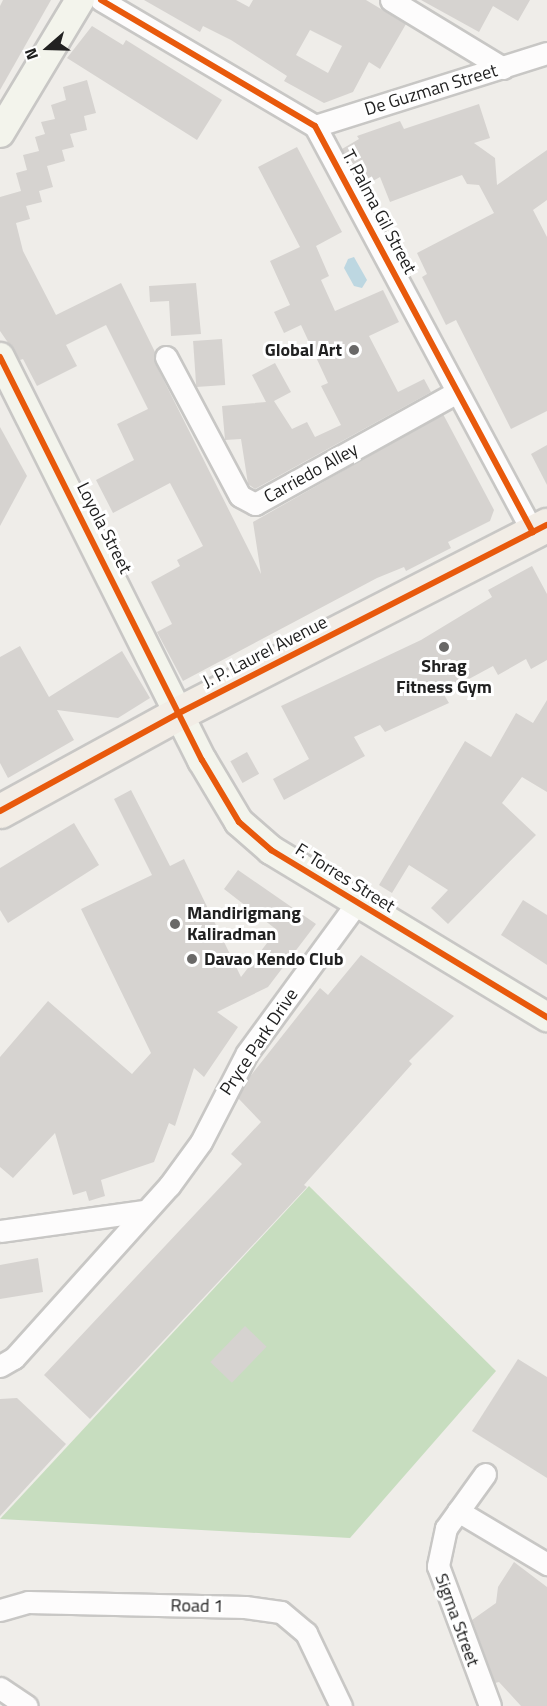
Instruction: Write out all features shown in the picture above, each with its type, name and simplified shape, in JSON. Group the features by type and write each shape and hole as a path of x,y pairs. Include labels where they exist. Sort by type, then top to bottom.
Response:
{"main road":[{"path":"0,133 8,104 80,0"},
{"name":"Loyola Street","path":"0,357 179,712"},
{"name":"J. P. Laurel Avenue","path":"0,811 179,712 540,529"},
{"name":"F. Torres Street","path":"179,712 226,803 246,831 356,904 547,1017"}],"street":[{"path":"101,0 315,126"},
{"path":"391,0 503,68"},
{"name":"De Guzman Street","path":"315,126 547,53"},
{"name":"T. Palma Gil Street","path":"315,126 457,392 540,529"},
{"name":"Carriedo Alley","path":"166,357 240,496 255,504 457,392"},
{"name":"Pryce Park Drive","path":"0,1366 14,1358 145,1211 195,1149 247,1053 356,904"},
{"path":"0,1231 145,1211"},
{"name":"Sigma Street","path":"485,1474 458,1510 439,1546 438,1566 490,1706"},
{"path":"458,1510 547,1564"},
{"name":"Road 1","path":"0,1610 28,1602 245,1607 281,1612 306,1633 340,1706"},
{"path":"0,1688 27,1706"}],"green space":[{"path":"309,1186 496,1371 350,1538 0,1519"}],"water":[{"path":"354,257 367,280 362,288 354,286 344,268 348,259"}],"building":[{"path":"3,0 51,0 0,90 0,6"},
{"path":"144,0 236,0 249,7 253,0 366,0 406,24 380,69 369,62 353,92 324,103 284,81 287,76 231,40 203,26 200,32","holes":["310,30 342,46 328,73 296,55"]},
{"path":"421,0 530,0 518,21 493,6 479,32"},
{"path":"92,26 123,45 126,40 222,100 197,140 67,58"},
{"path":"87,80 96,113 84,116 87,130 70,134 74,147 62,150 65,161 47,166 53,187 39,191 42,202 26,206 30,219 16,223 23,251 56,315 121,283 155,352 155,363 261,574 253,522 443,414 494,510 490,521 448,542 451,548 406,571 404,567 377,578 183,681 157,632 172,624 151,582 180,566 177,560 203,546 170,483 113,513 96,480 134,460 117,424 148,409 106,325 66,345 77,366 37,386 23,359 20,360 0,331 0,197 21,191 16,173 27,170 23,155 39,151 35,137 45,134 41,122 55,119 51,105 66,100 63,87"},
{"path":"479,104 490,138 474,143 495,158 497,185 547,150 547,200 533,210 547,237 547,411 511,429 456,320 446,325 422,277 427,274 417,253 494,213 479,185 467,184 462,175 390,202 380,177 364,186 342,149 359,139 357,136 400,121 404,129"},
{"path":"297,147 342,232 316,246 329,276 321,280 335,311 383,290 399,322 369,336 398,392 424,379 431,392 255,489 248,484 241,439 225,440 222,406 266,402 252,375 275,363 291,392 274,401 292,429 307,422 315,437 341,425 321,386 328,383 301,325 284,333 274,312 290,305 270,261 300,247 258,167"},
{"path":"196,283 201,334 171,336 169,301 150,302 149,286"},
{"path":"222,339 225,385 196,387 193,341"},
{"path":"0,427 27,476 0,526"},
{"path":"547,445 547,485 531,454"},
{"path":"532,566 547,594 547,660 531,669 526,659 498,675 493,666 443,693 449,703 385,732 380,725 354,737 365,756 284,800 273,779 309,759 281,706 421,640 492,597 488,590"},
{"path":"20,646 49,697 122,651 150,698 118,718 57,710 74,740 8,778 0,763 0,657"},
{"path":"547,700 547,792 522,777 502,803 536,835 448,924 431,908 448,890 409,865 392,893 379,885 465,741 491,757 516,713 533,723"},
{"path":"247,752 259,774 243,783 230,761"},
{"path":"131,790 170,866 184,859 241,977 277,930 224,889 238,870 316,924 268,987 217,1012 238,1027 204,1077 194,1068 175,1126 169,1123 154,1162 101,1180 105,1196 89,1201 86,1191 73,1195 55,1133 13,1178 0,1167 0,1057 48,1001 132,1074 151,1053 81,909 152,875 114,799"},
{"path":"74,823 99,865 8,923 0,910 0,868"},
{"path":"523,900 547,915 547,965 501,935"},
{"path":"361,955 454,1016 409,1061 412,1064 304,1185 307,1187 90,1419 44,1375 242,1164 231,1154 261,1122 238,1098 248,1079 320,988 328,995"},
{"path":"38,1258 43,1292 0,1299 0,1265"},
{"path":"245,1326 267,1347 232,1383 210,1362"},
{"path":"518,1359 547,1377 547,1478 472,1431"},
{"path":"17,1398 66,1444 0,1516 0,1399"},
{"path":"514,1562 547,1587 547,1706 521,1706 499,1682 495,1683 472,1620 496,1603 498,1587"}],"cycle path":[{"path":"101,0 315,126 533,532"},
{"path":"0,357 202,760 239,822 271,850 547,1017"},
{"path":"0,811 179,713 547,525"}],"place":[{"name":"Global Art","path":"354,350"},
{"name":"Shrag Fitness Gym","path":"444,647"},
{"name":"Mandirigmang Kaliradman","path":"175,924"},
{"name":"Davao Kendo Club","path":"192,959"}]}
